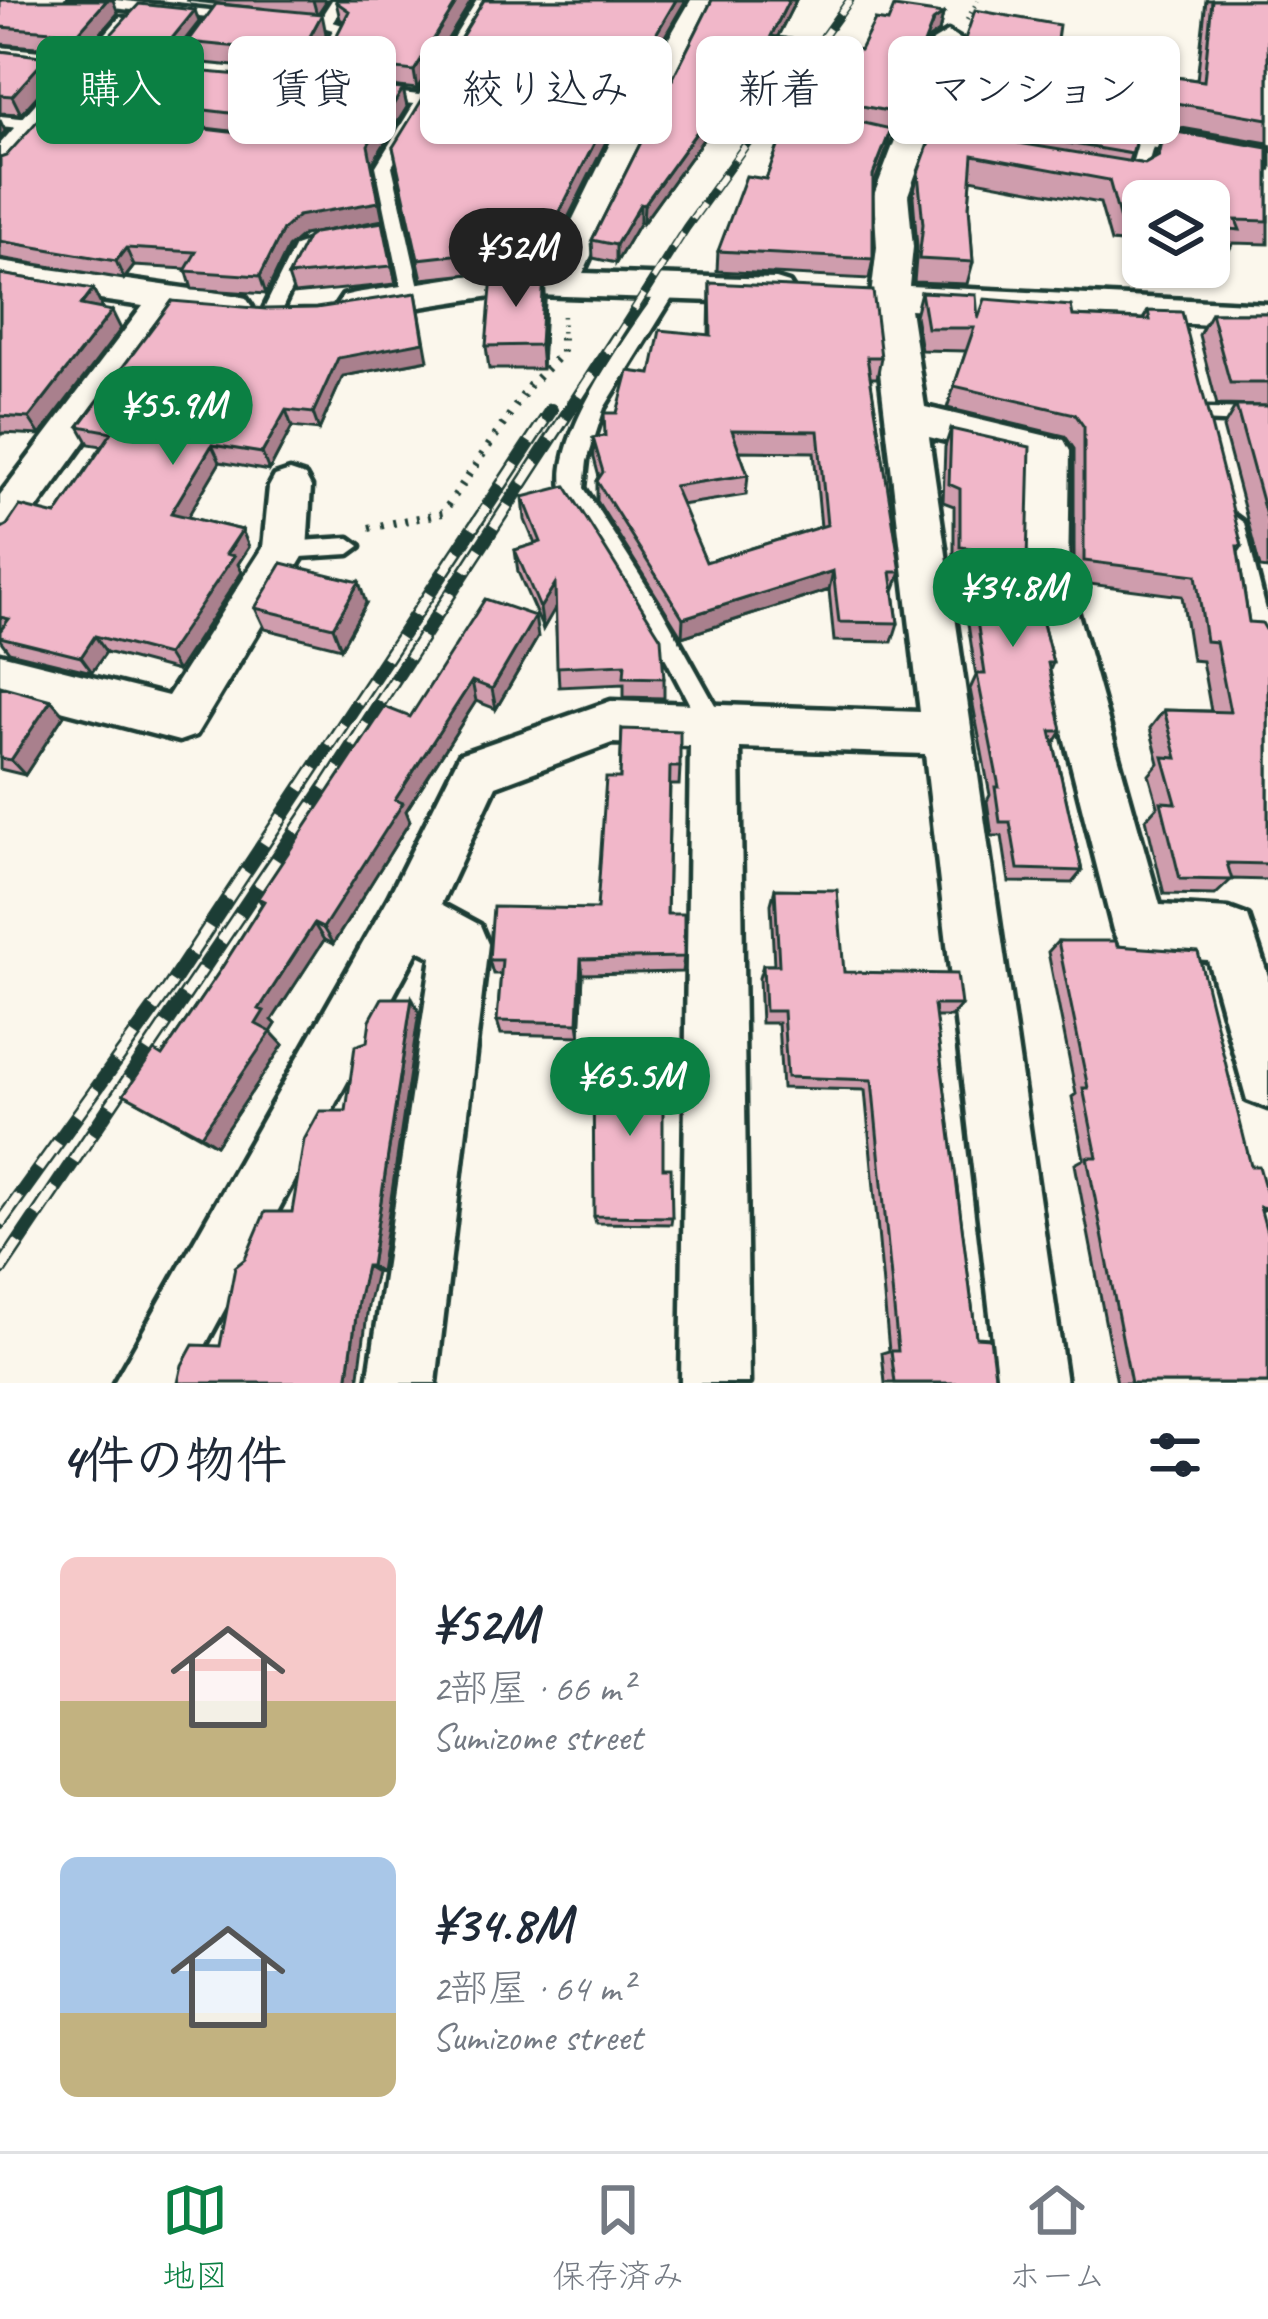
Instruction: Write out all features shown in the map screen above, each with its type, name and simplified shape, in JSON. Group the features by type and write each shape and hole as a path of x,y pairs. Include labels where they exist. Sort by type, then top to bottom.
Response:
{"street":[{"path":"564,282 565,268 624,122 705,0"},
{"path":"0,56 36,60"},
{"path":"204,77 218,78"},
{"path":"0,164 35,124"},
{"path":"909,144 891,195 895,247 868,295 907,417 1032,1383"},
{"path":"1174,144 1268,158"},
{"path":"0,274 167,301 299,311 504,282 802,292"},
{"path":"868,295 1182,322 1268,316"},
{"path":"0,527 167,301"},
{"path":"907,417 1049,451 1046,578 1140,930 1249,935 1268,1078"},
{"path":"0,674 179,720 285,550 290,487"},
{"path":"148,1383 408,915 478,770 610,722 947,734"},
{"path":"715,1383 716,728"},
{"path":"401,1383 461,944 408,915"}],"lane":[{"path":"75,0 250,19"},
{"path":"323,25 339,0"},
{"path":"463,36 484,0"},
{"path":"111,36 139,4"},
{"path":"200,36 216,15"},
{"path":"304,23 342,27 299,86 420,99"},
{"path":"412,296 384,166 420,109"},
{"path":"0,121 35,124"},
{"path":"1092,169 1137,177 1146,144"},
{"path":"376,231 397,228"},
{"path":"299,311 301,250 312,242 355,235"},
{"path":"670,286 612,375 582,433 573,489 654,617 716,728"},
{"path":"1211,439 1203,405 1268,417"},
{"path":"1229,507 1263,644 1268,644"},
{"path":"285,550 350,546"}],"path":[{"path":"350,546 353,531 443,513 530,385 562,353 564,282"}],"building":[{"path":"0,0 107,0 78,33 0,27"},
{"path":"458,0 436,36 420,36 420,61 414,71 396,69 396,36 336,36 349,11 336,2"},
{"path":"484,0 676,0 655,36 462,36"},
{"path":"712,0 789,0 771,36 696,36 696,133 644,205 640,204 616,245 592,240 640,144 672,144 672,80"},
{"path":"1212,0 1268,0 1268,119 1180,104 1180,78 1204,81"},
{"path":"139,4 195,10 174,36 110,36"},
{"path":"216,4 322,14 310,36 228,36 228,46 204,44 204,36 192,36"},
{"path":"894,7 943,14 933,21 927,36 888,36 888,111 864,106 864,42 875,20 888,22"},
{"path":"975,10 1059,25 1058,36 966,36"},
{"path":"0,51 36,56 36,69 12,96 0,95"},
{"path":"204,72 228,74 228,113 204,110"},
{"path":"420,103 420,144 594,144 543,245 418,259 393,147"},
{"path":"36,122 36,144 204,144 204,129 228,132 228,144 369,144 379,202 298,216 283,230 260,276 185,271 196,252 126,248 116,261 0,241 0,158"},
{"path":"864,123 888,128 873,175 873,259 718,251 746,176 766,179 779,144 864,144"},
{"path":"1180,133 1268,148 1268,221 1236,220 1240,230 1230,229 1230,180 1122,180 1120,220 1109,180 973,155 969,206 973,262 919,259 923,224 918,173 929,144 1024,144 1145,164 1159,156 1162,144 1180,144"},
{"path":"1073,144 1135,144 1132,154"},
{"path":"383,222 392,266 288,276 314,233"},
{"path":"0,274 93,289 81,305 112,311 29,418 0,416"},
{"path":"544,274 540,345 486,346 492,276"},
{"path":"710,283 873,291 881,357 867,357 901,572 891,572 898,623 839,622 833,571 683,618 597,481 603,472 593,438 605,436 604,413 617,413 628,371 651,374 660,330 711,335","holes":["732,430 818,431 827,525 706,562 674,486 748,475"]},
{"path":"921,292 976,295 978,319 985,299 1071,306 1073,316 1150,320 1148,311 1182,312 1242,546 1237,546 1249,622 1262,623 1268,633 1268,864 1227,863 1232,880 1180,879 1161,802 1176,803 1163,757 1177,758 1164,710 1230,712 1216,642 1206,641 1196,575 1084,561 1084,427 1075,414 954,386 974,328 927,328"},
{"path":"416,293 424,342 338,358 313,413 286,410 262,453 212,445 171,513 242,530 226,554 234,556 167,655 95,636 81,657 0,637 9,619 0,617 0,529 20,506 56,515 112,432 79,426 172,301 316,308"},
{"path":"1211,313 1268,313 1268,383 1230,383"},
{"path":"1236,406 1268,406 1268,523"},
{"path":"951,429 1030,447 1027,561 1053,663 1048,663 1062,731 1051,731 1082,871 1018,869 1010,822 1000,822 995,787 999,787 977,674 985,674 973,594 968,594 970,548 960,547 960,489 949,484"},
{"path":"566,486 661,638 664,678 624,677 625,664 557,667 555,584 540,608 515,550 541,542 523,497"},
{"path":"282,563 359,582 333,627 255,608"},
{"path":"485,599 535,616 492,689 472,681 395,800 403,803 323,928 314,924 259,1009 264,1011 256,1024 271,1032 201,1135 124,1094 154,1051 162,1056 221,969 264,901 258,898 385,707 410,717"},
{"path":"0,686 51,700 11,760 0,758"},
{"path":"622,729 680,731 680,767 670,767 667,914 684,914 684,957 581,959 578,1023 497,1021 502,960 489,960 493,907 597,909 606,778 620,778"},
{"path":"775,889 837,890 844,972 957,974 961,1005 934,1005 976,1337 990,1338 996,1383 895,1383 891,1351 898,1351 872,1080 787,1077 783,1011 765,1011 763,965 779,965"},
{"path":"1058,941 1116,941 1117,946 1198,952 1251,1166 1259,1166 1268,1198 1268,1208 1260,1207 1268,1236 1268,1383 1131,1383 1087,1157 1097,1157 1083,1088 1088,1088"},
{"path":"382,998 412,998 371,1266 366,1266 358,1301 347,1383 178,1383 193,1345 220,1346 235,1267 245,1259 265,1212 292,1212 304,1140 320,1111 346,1111 355,1046 367,1042 370,1020"},
{"path":"593,1058 663,1059 663,1168 671,1168 672,1217 594,1216"}],"railway":[{"path":"615,340 686,228 850,0"},
{"path":"325,788 617,337"},
{"path":"300,789 551,410"},
{"path":"0,1223 168,989 302,786"},
{"path":"0,1270 325,788"}]}
